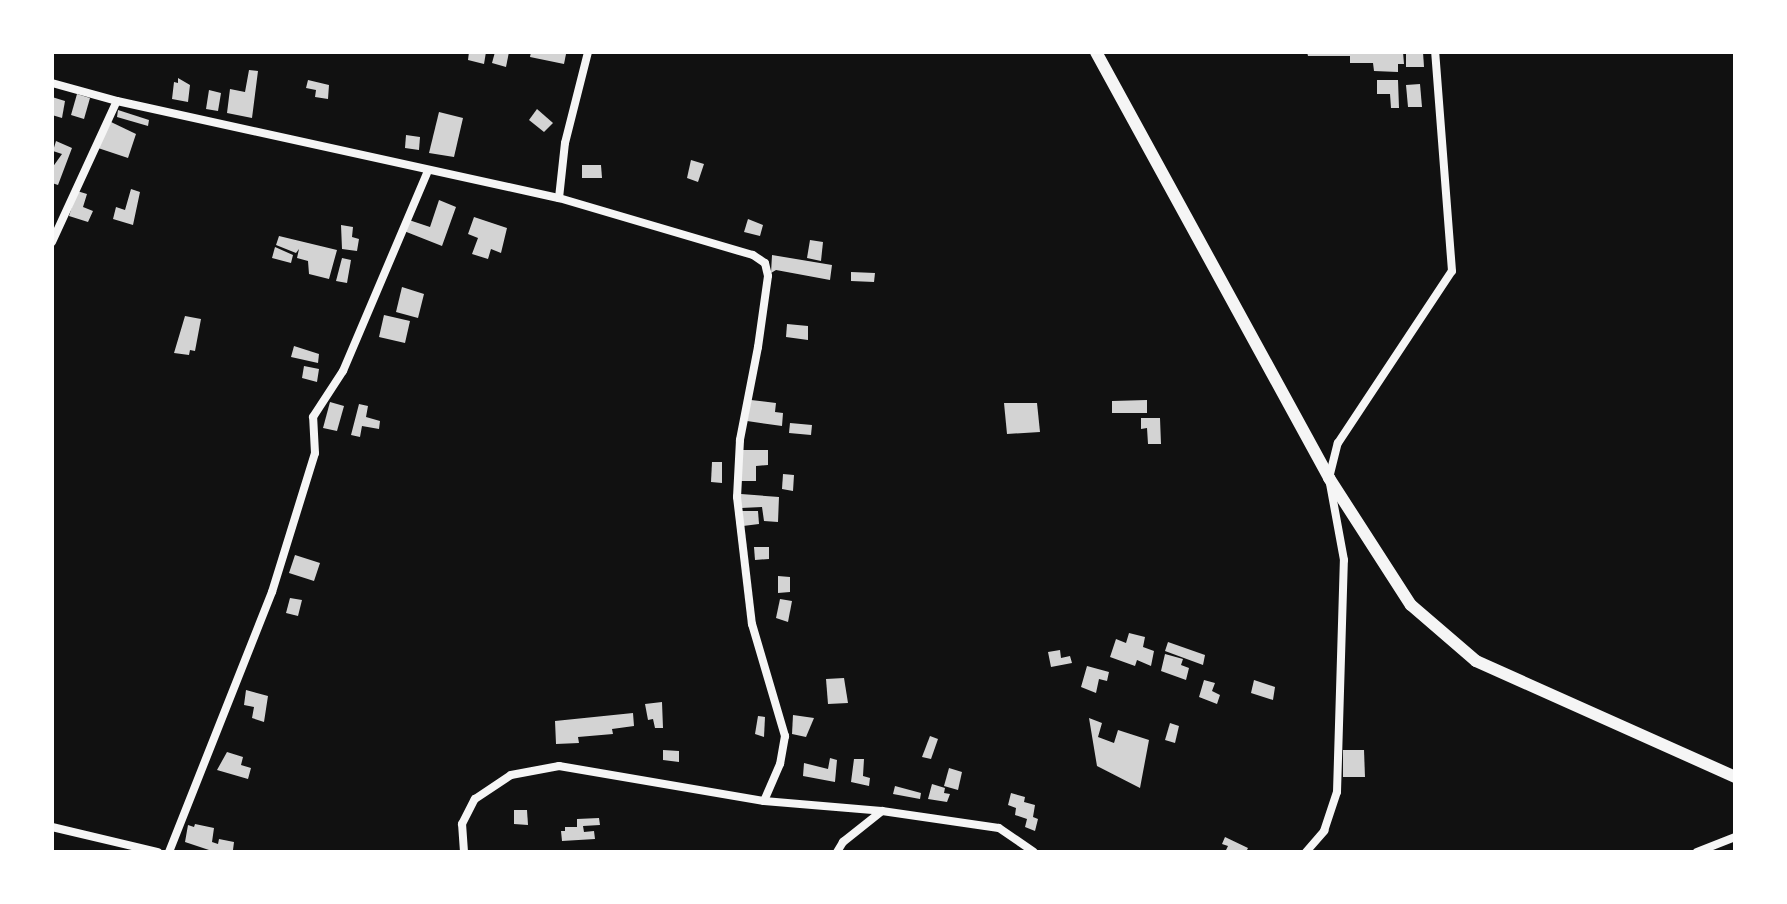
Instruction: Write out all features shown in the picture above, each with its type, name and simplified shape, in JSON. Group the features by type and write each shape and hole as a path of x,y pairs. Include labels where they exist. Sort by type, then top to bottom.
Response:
{"main road":[{"path":"1096,52 1329,478 1411,605 1476,661 1735,777"}],"street":[{"path":"559,198 565,143 588,52"},
{"path":"1306,852 1324,831 1337,792 1344,560 1329,478 1338,443 1452,271 1435,52"},
{"path":"52,83 117,101 559,198 753,255 765,263 768,276 740,440 737,497 752,624 785,736 780,764 764,801"},
{"path":"52,242 117,101"},
{"path":"169,852 272,592 315,453 313,417 343,371 428,171"},
{"path":"464,852 462,824 475,799 511,775 559,766 764,801 882,811 999,828 1034,852"},
{"path":"837,852 843,842 882,811"},
{"path":"52,827 158,852"},
{"path":"1697,852 1735,837"}],"building":[{"path":"469,52 486,52 484,64 468,60"},
{"path":"495,52 509,52 506,67 492,63"},
{"path":"531,52 561,52 566,54 564,64 530,57"},
{"path":"1307,52 1403,52 1404,64 1398,64 1398,72 1374,71 1373,63 1350,63 1350,56 1308,56"},
{"path":"1406,52 1423,52 1424,67 1406,67"},
{"path":"249,70 258,71 252,118 227,113 230,89 245,92"},
{"path":"178,78 190,85 188,102 172,99 174,82 178,83"},
{"path":"308,80 329,85 328,99 315,97 316,90 306,88"},
{"path":"1377,80 1398,80 1399,108 1391,108 1390,94 1377,94"},
{"path":"1420,84 1422,107 1408,107 1406,85"},
{"path":"209,90 221,93 218,111 206,109"},
{"path":"77,94 90,98 84,119 71,115"},
{"path":"52,97 65,101 62,118 52,115"},
{"path":"537,109 553,123 544,132 529,120"},
{"path":"118,110 149,120 148,126 117,117"},
{"path":"439,112 463,118 454,157 429,153"},
{"path":"111,122 136,134 128,158 98,148"},
{"path":"406,135 420,137 419,150 405,148"},
{"path":"56,141 72,148 58,185 52,183 52,168 62,154 53,151"},
{"path":"691,160 704,164 698,182 687,178"},
{"path":"582,165 601,165 602,178 582,178"},
{"path":"131,189 140,192 133,225 113,219 116,207 125,210"},
{"path":"77,191 87,194 83,207 93,211 88,222 69,216"},
{"path":"439,200 456,207 442,246 404,231 409,220 430,227"},
{"path":"474,217 507,228 501,253 491,249 488,259 472,254 478,238 468,234"},
{"path":"748,219 763,225 760,236 744,232"},
{"path":"341,225 353,227 352,237 359,239 357,251 342,249"},
{"path":"279,236 337,250 329,279 309,274 308,261 297,258 299,249 296,253 276,245"},
{"path":"810,240 823,242 821,261 807,258"},
{"path":"275,247 293,255 291,263 272,258"},
{"path":"772,255 832,265 830,280 776,270 771,273"},
{"path":"342,258 351,260 347,283 336,281"},
{"path":"851,272 875,273 874,282 851,281"},
{"path":"402,287 424,294 418,318 396,312"},
{"path":"384,315 410,321 405,343 379,337"},
{"path":"185,316 201,319 195,351 190,350 189,355 174,353"},
{"path":"787,324 808,326 808,340 786,337"},
{"path":"294,346 319,354 318,363 291,357"},
{"path":"304,366 319,369 317,382 302,378"},
{"path":"751,400 776,403 775,412 783,413 782,426 747,421"},
{"path":"1147,400 1147,413 1112,413 1112,401"},
{"path":"330,402 344,406 337,431 323,428"},
{"path":"1004,403 1037,403 1040,432 1007,434"},
{"path":"359,404 368,406 366,417 380,421 379,429 362,426 360,437 351,435"},
{"path":"1141,418 1160,418 1161,444 1148,444 1147,428 1141,429"},
{"path":"790,423 812,425 811,435 789,433"},
{"path":"740,450 768,450 768,465 756,466 756,481 740,481"},
{"path":"712,462 722,462 722,483 711,482"},
{"path":"783,474 794,475 793,491 782,489"},
{"path":"741,494 779,497 778,522 764,521 762,507 741,508"},
{"path":"742,511 758,511 759,524 743,526"},
{"path":"754,547 769,547 769,559 755,560"},
{"path":"295,555 320,563 314,581 289,573"},
{"path":"778,576 790,577 790,592 778,593"},
{"path":"290,598 302,600 298,616 286,613"},
{"path":"780,599 792,601 788,622 776,618"},
{"path":"1129,633 1145,637 1143,647 1154,651 1151,666 1137,660 1135,666 1110,657 1116,639 1126,643"},
{"path":"1168,642 1205,655 1203,665 1165,651"},
{"path":"1060,650 1061,658 1070,656 1072,663 1051,667 1048,652"},
{"path":"1165,654 1183,659 1181,665 1189,668 1186,680 1161,671"},
{"path":"1087,666 1109,672 1107,681 1099,679 1096,693 1081,687"},
{"path":"844,678 848,703 828,704 826,679"},
{"path":"1204,680 1215,683 1212,691 1220,695 1217,704 1199,697"},
{"path":"1254,680 1275,687 1273,700 1251,693"},
{"path":"246,690 268,696 264,722 252,718 254,707 244,705"},
{"path":"662,702 663,728 655,728 653,719 648,720 645,704"},
{"path":"633,713 634,726 612,729 613,734 578,737 579,743 556,744 555,721"},
{"path":"793,715 814,718 806,737 792,734"},
{"path":"758,716 765,717 764,737 755,734"},
{"path":"1089,718 1102,723 1098,737 1114,743 1118,730 1149,740 1140,788 1097,766"},
{"path":"1170,723 1179,726 1175,743 1165,740"},
{"path":"930,736 938,739 931,759 922,757"},
{"path":"663,750 679,751 679,762 663,760"},
{"path":"1343,750 1364,750 1365,777 1343,777"},
{"path":"227,752 243,757 241,765 251,768 248,779 217,770"},
{"path":"830,758 837,760 835,782 803,776 804,763 828,769"},
{"path":"854,759 864,759 863,776 870,778 869,786 851,782"},
{"path":"949,768 962,772 958,790 944,786"},
{"path":"932,784 945,788 944,793 950,794 947,802 928,799"},
{"path":"895,786 921,793 920,799 893,794"},
{"path":"1011,793 1025,797 1024,802 1035,805 1033,817 1038,819 1035,831 1025,827 1027,819 1015,815 1016,808 1008,805"},
{"path":"514,810 527,810 528,825 514,824"},
{"path":"599,818 600,825 583,826 584,832 594,831 595,839 562,841 561,831 565,831 565,827 577,827 577,819"},
{"path":"195,824 214,828 212,842 218,844 219,839 234,842 233,850 215,852 185,842 188,825 194,827"},
{"path":"1225,837 1248,848 1246,852 1225,852 1228,846 1222,844"}]}
